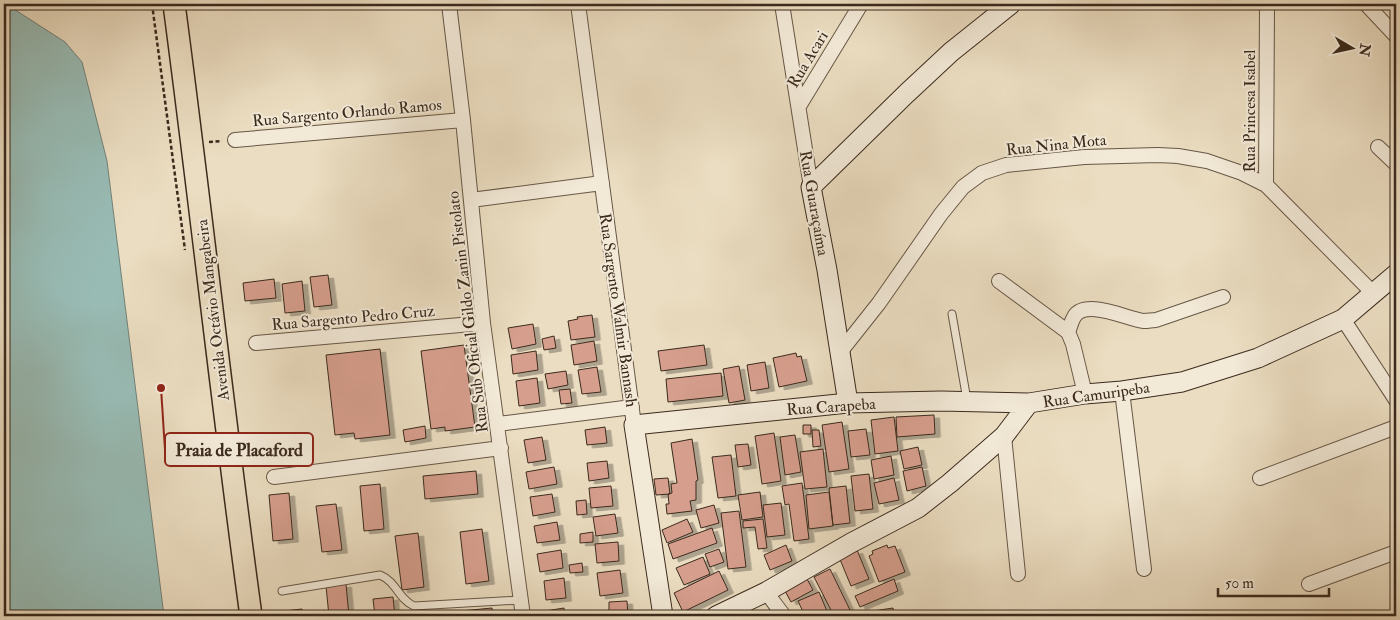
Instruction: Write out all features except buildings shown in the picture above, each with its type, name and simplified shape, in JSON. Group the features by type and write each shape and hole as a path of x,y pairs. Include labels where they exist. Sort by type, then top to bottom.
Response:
{"main road":[{"name":"Avenida Octávio Mangabeira","path":"174,4 232,483 251,616"},
{"path":"811,187 932,70 1012,4"},
{"name":"Rua Guaraçaíma","path":"811,187 841,351 848,403"},
{"name":"Rua Camuripeba","path":"716,616 766,592 851,543 918,508 1004,436 1028,403 1182,382 1258,358 1343,319 1396,274"},
{"name":"Rua Carapeba","path":"633,416 848,403 1028,403"},
{"name":"Rua Sargento Walmir Bannash","path":"633,416 663,616"}],"street":[{"name":"Rua Sub Oficial Gildo Zanin Pistolato","path":"448,4 463,120 483,323 523,616"},
{"name":"Rua Sargento Walmir Bannash","path":"578,4 633,416"},
{"name":"Rua Guaraçaíma","path":"782,4 811,187"},
{"name":"Rua Acari","path":"799,106 861,4"},
{"name":"Rua Princesa Isabel","path":"1268,4 1266,185 1374,294"},
{"path":"1366,4 1396,36"},
{"name":"Rua Sargento Orlando Ramos","path":"235,140 463,120"},
{"path":"1378,147 1396,164"},
{"name":"Rua Nina Mota","path":"841,351 879,302 941,214 963,187 982,174 1006,165 1074,158 1158,155 1207,161 1242,173 1266,185"},
{"path":"471,200 602,182"},
{"path":"999,281 1068,332 1073,344 1085,394"},
{"path":"1068,332 1078,312 1086,309 1100,309 1145,321 1156,320 1222,297"},
{"path":"1343,319 1396,400"},
{"name":"Rua Sargento Pedro Cruz","path":"256,343 483,323"},
{"path":"1122,391 1144,569"},
{"name":"Rua Carapeba","path":"498,424 633,416"},
{"path":"1260,478 1396,427"},
{"path":"1004,436 1018,574"},
{"path":"274,477 500,448"},
{"path":"1309,584 1396,552"},
{"path":"766,592 784,616"}],"lane":[{"path":"952,314 967,402"},
{"path":"282,590 380,576 389,579 404,599 414,606 521,600"}],"water":[{"path":"4,4 65,42 82,62 107,161 164,616 4,616"}],"place":[{"name":"Praia de Placaford","path":"161,388"}]}
